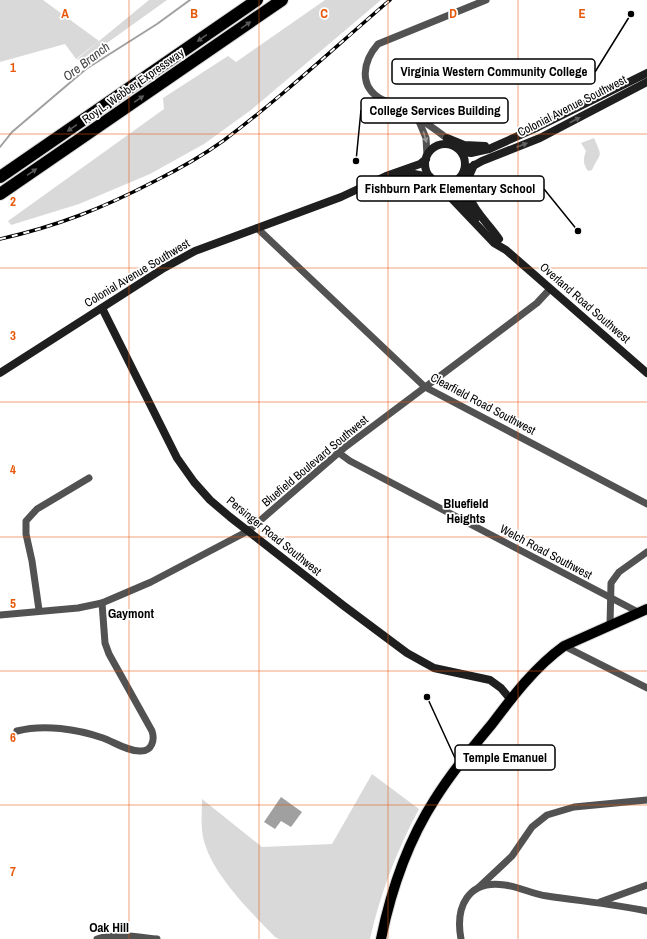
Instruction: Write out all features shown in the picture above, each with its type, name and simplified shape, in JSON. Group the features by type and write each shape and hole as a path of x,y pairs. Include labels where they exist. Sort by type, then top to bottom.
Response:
{"highway":[{"name":"Roy L. Webber Expressway","path":"0,177 257,0"},
{"name":"Roy L. Webber Expressway","path":"0,194 282,0"}],"main road":[{"name":"Colonial Avenue Southwest","path":"462,152 478,152 538,127 647,73"},
{"name":"Colonial Avenue Southwest","path":"463,173 474,165 540,138 647,82"},
{"path":"447,138 472,147 500,143"},
{"path":"444,144 454,145 462,152 466,162 463,173 450,183 442,183 432,179 426,169 426,158 435,147 444,144"},
{"name":"Colonial Avenue Southwest","path":"341,197 386,176 420,164 426,158"},
{"path":"474,165 467,182 470,200 474,208 498,239"},
{"name":"Overland Road Southwest","path":"463,173 460,185 464,201 473,214 498,239 506,250"},
{"name":"Colonial Avenue Southwest","path":"0,373 164,268 195,251 341,197 408,175 421,174 432,179"},
{"path":"360,191 414,177 428,180 440,186"},
{"name":"Overland Road Southwest","path":"432,179 494,243 506,250 647,373"},
{"name":"Persinger Road Southwest","path":"102,308 182,467 210,500 248,532 407,653 434,668 490,680 501,688 510,700"},
{"path":"381,939 396,882 414,838 428,811 449,778 510,700 539,666 564,646 643,610"}],"street":[{"path":"454,145 447,138 409,112 374,94 369,86 364,72 364,67 371,52 378,44 486,0"},
{"path":"418,119 426,138 426,158"},
{"name":"Clearfield Road Southwest","path":"257,228 425,387 647,504"},
{"name":"Bluefield Boulevard Southwest","path":"0,615 39,610 78,608 102,603 151,582 248,532 339,453 537,303 550,289"},
{"name":"Welch Road Southwest","path":"339,453 350,461 610,598 643,610"},
{"path":"39,610 32,561 26,534 26,521 37,509 88,478"},
{"path":"610,625 610,598 611,583 613,579 619,572 647,552"},
{"path":"17,731 36,728 67,730 102,738 138,752 148,749 153,740 152,731 109,654 105,643 102,603"},
{"path":"564,646 647,688"},
{"path":"461,939 459,927 461,909 468,896 512,856 532,827 547,816 574,807 647,800"},
{"path":"477,888 495,884 505,885 540,896 647,911"},
{"path":"598,903 647,885"},
{"path":"97,939 107,936 157,939"}],"shaded area":[{"path":"0,0 43,0 99,41 76,59 65,44 0,62"},
{"path":"149,0 167,0 86,58 76,60"},
{"path":"325,0 381,0 251,110 204,144 150,174 79,204 11,225 8,221 164,109 163,98 228,56 236,62"},
{"path":"594,138 600,155 592,170 588,171 584,161 586,151 581,143"},
{"path":"372,774 419,809 403,840 390,872 370,939 279,939 275,937 253,915 230,888 211,859 205,844 202,830 202,799 262,847 332,844"},
{"path":"281,797 302,812 291,827 281,821 275,829 264,822"}],"waterway":[{"name":"Ore Branch","path":"0,147 12,132 86,69 157,24 190,0"}],"railway":[{"path":"0,239 61,222 98,208 155,181 199,157 223,141 266,107 390,0"}],"place":[{"name":"Virginia Western Community College","path":"631,14"},
{"name":"College Services Building","path":"356,161"},
{"name":"Fishburn Park Elementary School","path":"578,231"},
{"name":"Temple Emanuel","path":"427,697"}],"district":[{"name":"Bluefield Heights","path":"466,510"},
{"name":"Gaymont","path":"131,613"},
{"name":"Oak Hill","path":"109,927"}]}
